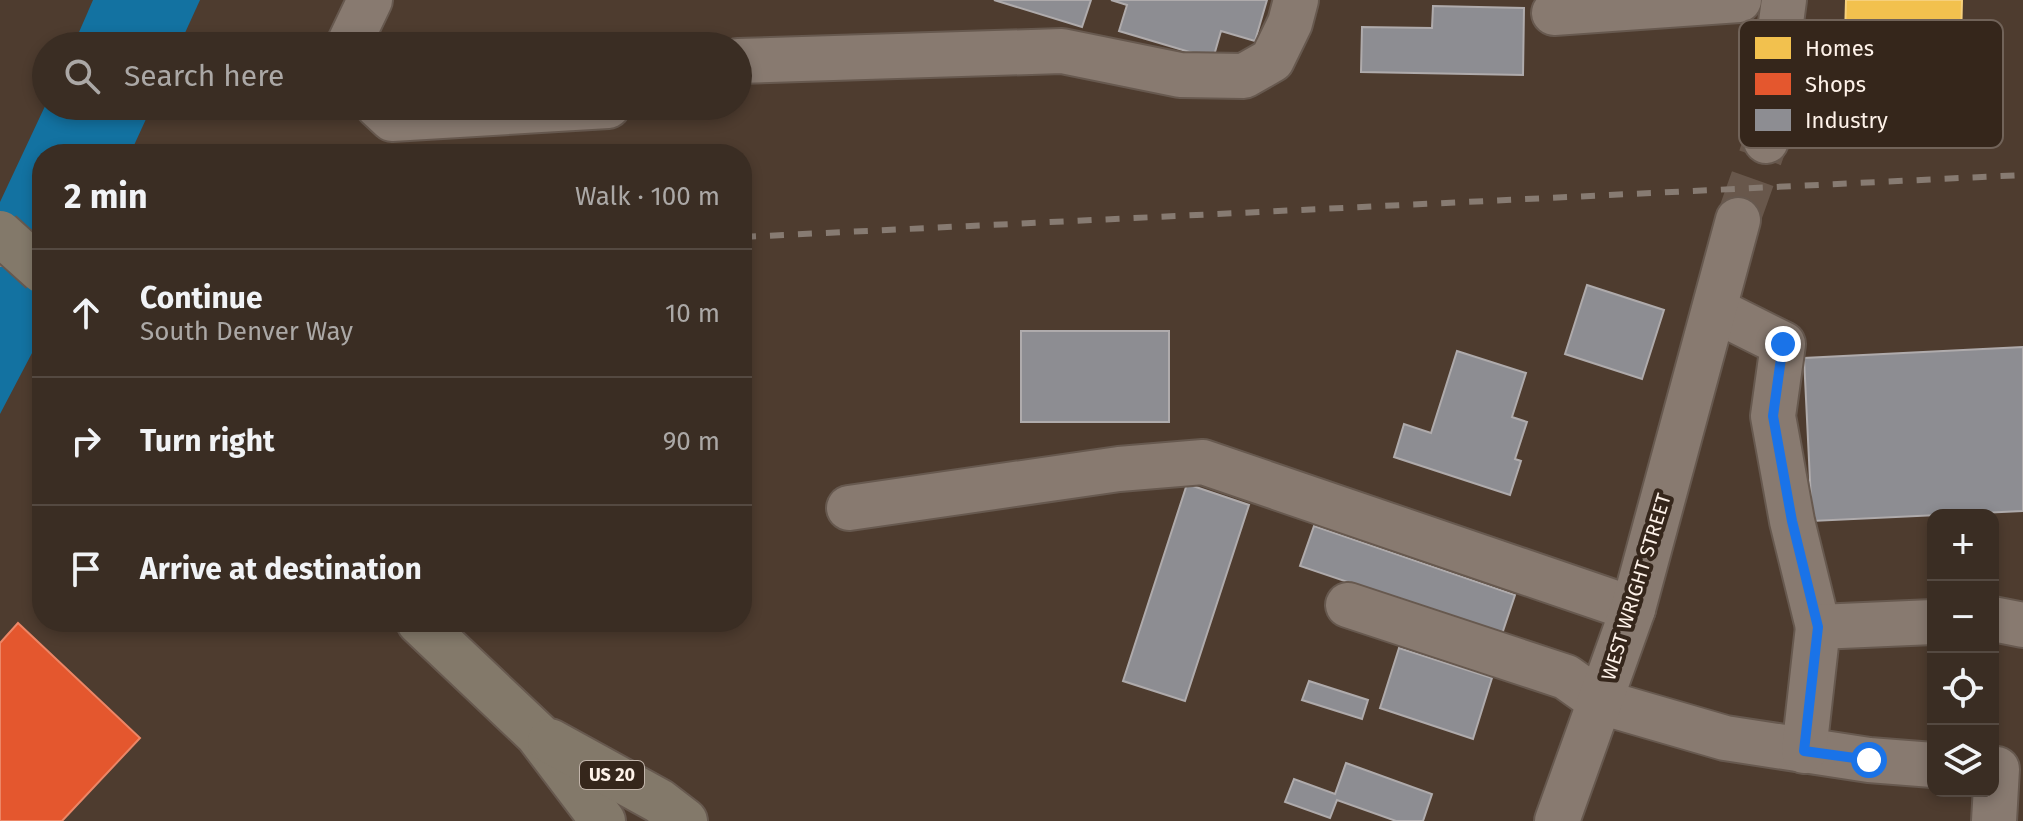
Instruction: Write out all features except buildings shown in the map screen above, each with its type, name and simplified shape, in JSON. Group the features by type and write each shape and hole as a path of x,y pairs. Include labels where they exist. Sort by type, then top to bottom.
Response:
{"main road":[{"path":"0,233 32,262"},
{"name":"US 20","path":"430,632 537,734 603,821"},
{"name":"US 20","path":"537,734 659,801 685,821"}],"street":[{"path":"355,32 370,0"},
{"path":"752,61 1062,51 1180,75 1244,76 1272,60 1296,0"},
{"path":"1554,13 1739,0"},
{"path":"1781,20 1784,0"},
{"name":"WEST WRIGHT STREET","path":"1557,821 1633,609 1738,220"},
{"path":"1710,330 1783,344 1773,416 1792,521 1818,627 1804,751"},
{"path":"849,508 1119,469 1203,462 1633,609"},
{"path":"1348,605 1566,677 1601,702 1725,738 1804,751 1927,764"},
{"path":"1999,620 2023,625"},
{"path":"1818,627 1927,622"},
{"path":"1994,821 2004,769"}],"water":[{"path":"93,0 200,0 185,32 79,32"},
{"path":"38,120 146,120 135,144 32,144 32,353 0,414 0,202"}],"tunnel":[{"path":"1738,220 1764,148"}],"railway":[{"path":"752,237 2023,175"},
{"path":"0,264 32,264"}],"route":[{"path":"1783,344 1773,416 1792,521 1818,627 1804,751 1869,760"}]}
